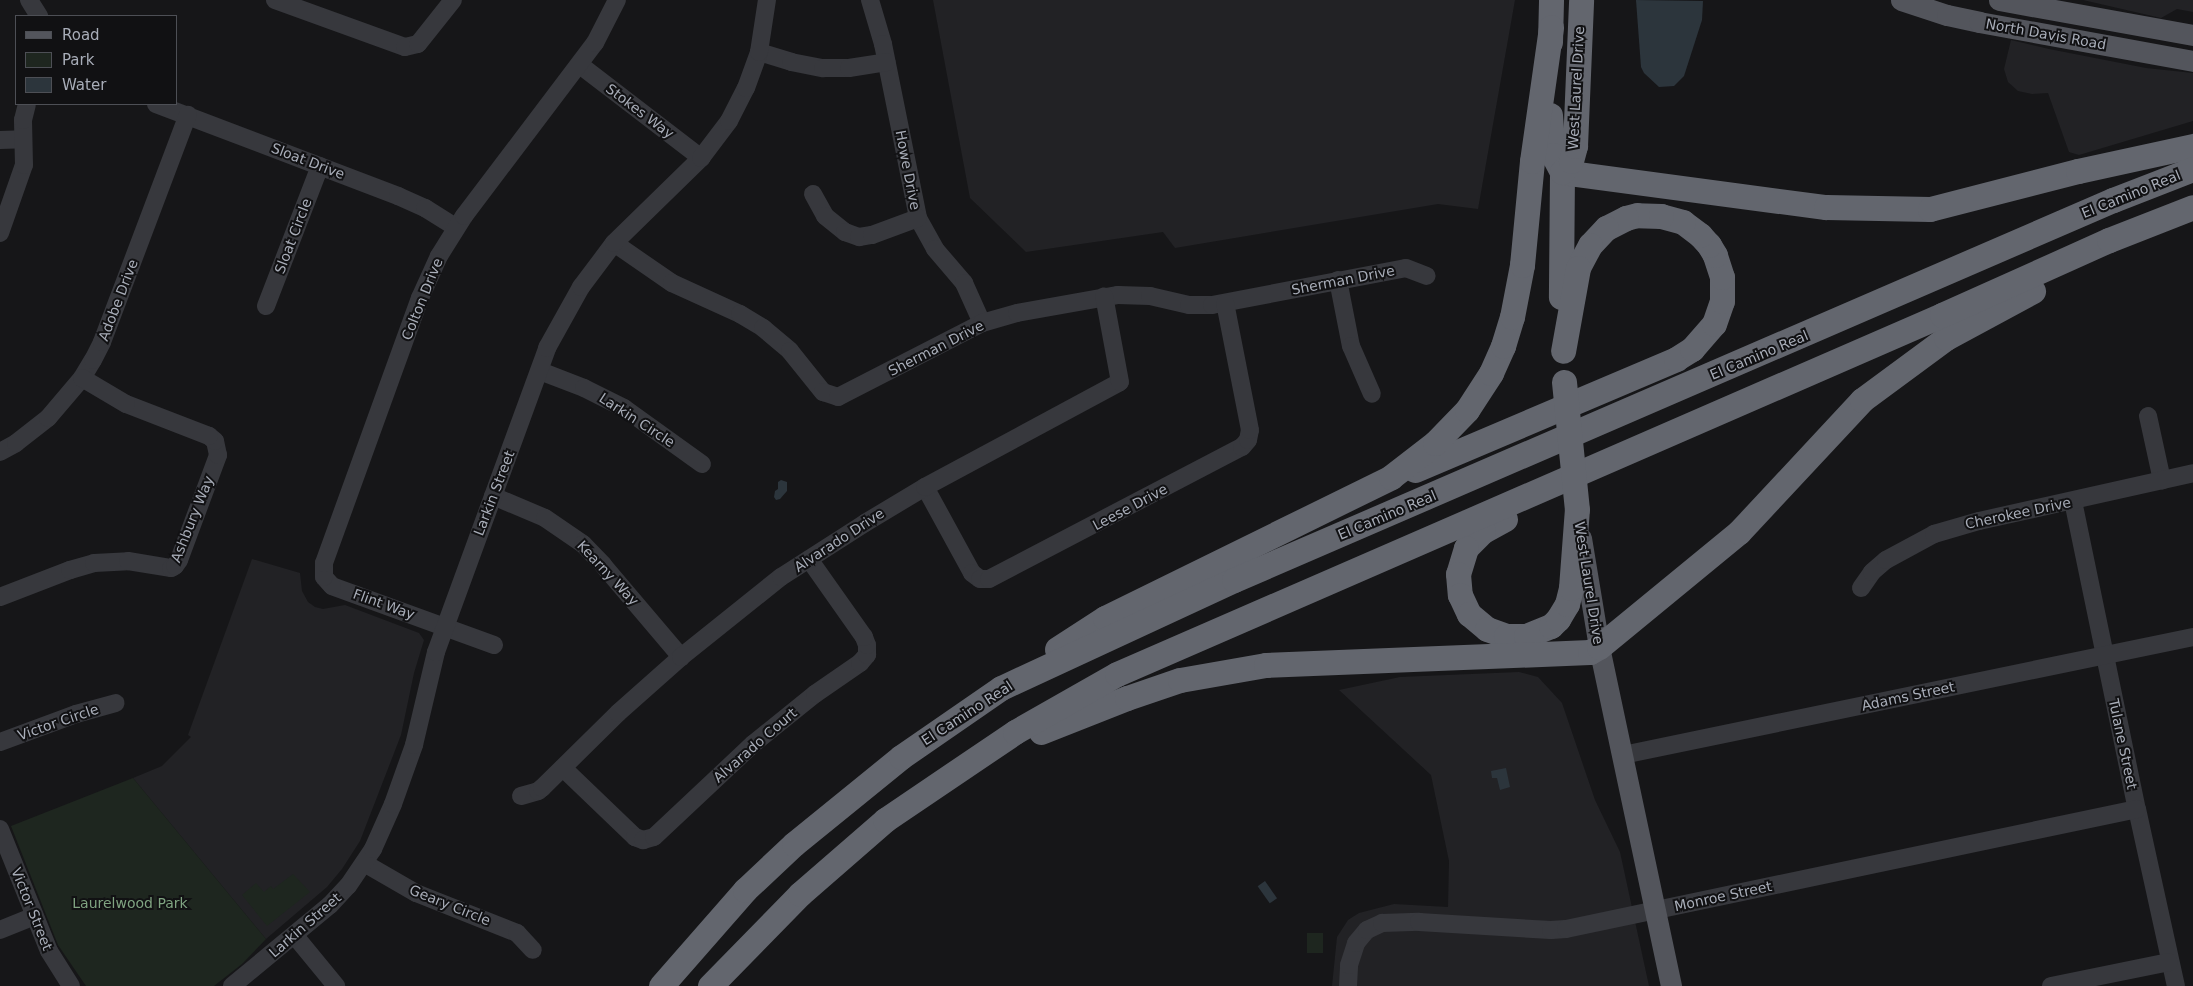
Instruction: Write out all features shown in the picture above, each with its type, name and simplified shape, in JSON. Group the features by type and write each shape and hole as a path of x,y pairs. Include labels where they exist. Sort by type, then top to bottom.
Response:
{"highway":[{"name":"West Laurel Drive","path":"1551,0 1550,138 1553,155 1562,172 1564,382 1577,509"},
{"name":"West Laurel Drive","path":"1562,172 1571,161 1575,146 1581,0"},
{"path":"1001,688 1105,618 1390,477 1435,443 1467,410 1491,373 1503,346 1512,317 1522,265 1532,161 1550,27"},
{"path":"1562,172 1826,208 1930,209 2078,171 2193,146"},
{"name":"El Camino Real","path":"661,986 745,890 794,844 901,756 1001,688 1234,580 2114,200 2193,170"},
{"path":"710,986 800,894 885,820 1015,732 1118,674 2109,240 2193,207"},
{"path":"1355,495 1676,359 1692,349 1714,324 1722,301 1722,278 1715,255 1709,245 1700,235 1683,222 1661,216 1637,215 1606,228 1590,245 1578,268 1563,351"},
{"path":"949,776 1068,721 1127,698 1189,678 1266,665 1590,652 1599,647 1739,532 1862,400 1946,338 2078,267 2109,240"},
{"path":"1577,509 1571,588 1567,604 1558,619 1543,631 1517,637 1498,633 1478,623 1463,604 1458,585 1461,559 1473,539 1483,531 1604,462"}],"main road":[{"name":"North Davis Road","path":"1901,0 1971,20 2193,61"},
{"name":"North Davis Road","path":"1999,0 2193,35"},
{"name":"West Laurel Drive","path":"1577,509 1599,647 1671,986"}],"street":[{"path":"29,0 38,15"},
{"path":"275,0 404,47 418,44 453,0"},
{"name":"Colton Drive","path":"325,580 323,568 325,558 420,298 439,256 456,227 580,64 602,32 616,0"},
{"name":"Larkin Street","path":"232,986 295,936 340,896 364,863 381,834 406,769 421,721 431,666 547,348 581,287 614,243 701,158 736,110 751,77 759,52 767,0"},
{"name":"Howe Drive","path":"870,0 887,62 918,218 935,249 964,283 982,323"},
{"path":"759,52 791,62 824,68 849,68 887,62"},
{"name":"Stokes Way","path":"580,64 701,158"},
{"path":"0,233 22,172 25,158 23,120 27,105"},
{"name":"Sloat Drive","path":"159,105 411,201 456,227"},
{"name":"Adobe Drive","path":"0,452 16,443 48,418 82,378 102,342 188,115"},
{"path":"0,140 23,139"},
{"name":"Sloat Circle","path":"266,306 320,166"},
{"path":"813,194 825,216 845,232 859,237 872,236 918,218"},
{"name":"Sherman Drive","path":"614,243 667,280 740,314 763,328 790,351 823,392 832,397 844,396 982,323 1017,313 1104,296 1139,295 1189,305 1225,303 1406,268 1427,276"},
{"path":"1338,280 1351,346 1372,394"},
{"name":"Alvarado Drive","path":"521,796 538,791 618,713 681,656 754,598 809,559 925,487 1120,382 1104,296"},
{"name":"Leese Drive","path":"925,487 972,573 984,580 993,578 1242,447 1248,440 1250,430 1225,303"},
{"name":"Larkin Circle","path":"540,371 584,388 617,404 656,429 702,464"},
{"name":"Ashbury Way","path":"0,597 70,570 94,563 134,562 171,568 179,560 218,455 216,441 209,436 132,407 82,378"},
{"path":"2148,416 2162,480"},
{"name":"Cherokee Drive","path":"1861,588 1872,572 1886,560 1934,534 1980,521 2193,473"},
{"name":"Kearny Way","path":"493,496 545,518 583,544 681,656"},
{"name":"Tulane Street","path":"2073,501 2169,962 2176,986"},
{"name":"Alvarado Court","path":"563,768 635,837 643,840 654,837 753,744 815,694 860,662 867,655 867,645 864,637 809,559"},
{"name":"Flint Way","path":"325,580 335,587 494,645"},
{"name":"Adams Street","path":"1623,756 2193,637"},
{"name":"Victor Circle","path":"0,742 76,714 116,703"},
{"name":"Monroe Street","path":"1348,986 1350,965 1356,943 1367,930 1382,923 1419,922 1556,930 2137,809"},
{"name":"Victor Street","path":"0,829 34,916 55,963 70,986"},
{"name":"Geary Circle","path":"364,863 422,896 512,930 521,936 533,950"},
{"path":"0,930 34,916"},
{"path":"295,936 336,986"},
{"path":"2051,986 2169,962"}],"shaded area":[{"path":"933,0 1515,0 1478,209 1438,204 1175,248 1163,232 1026,252 970,198"},
{"path":"2083,0 2193,0 2193,12 2177,9 2161,18"},
{"path":"2011,40 2146,68 2193,73 2193,121 2079,155 2069,152 2048,93 2032,94 2018,91 2008,82 2004,69"},
{"path":"252,559 300,573 302,591 308,602 315,607 323,609 345,605 419,633 424,640 414,673 401,735 360,841 342,869 327,887 266,939 133,778 162,766 191,737 188,735"},
{"path":"1519,672 1538,677 1562,703 1595,800 1620,852 1649,986 1332,986 1337,937 1348,920 1359,913 1394,904 1448,907 1449,861 1431,775 1339,690 1400,677"}],"green space":[{"name":"Laurelwood Park","path":"133,778 266,939 242,964 214,986 86,986 58,945 11,826"},
{"path":"293,874 310,892 267,926 242,895 256,883 264,892 271,886 273,889"},
{"path":"1307,933 1323,933 1323,953 1307,953"}],"water":[{"path":"1636,0 1703,1 1702,20 1684,76 1674,86 1659,87 1644,73 1641,67"},
{"path":"781,480 787,482 787,491 780,499 776,500 774,497 775,491 778,489 778,482"},
{"path":"1506,768 1510,787 1500,790 1497,778 1492,778 1491,771"},
{"path":"1265,881 1277,898 1270,903 1258,886"}]}
